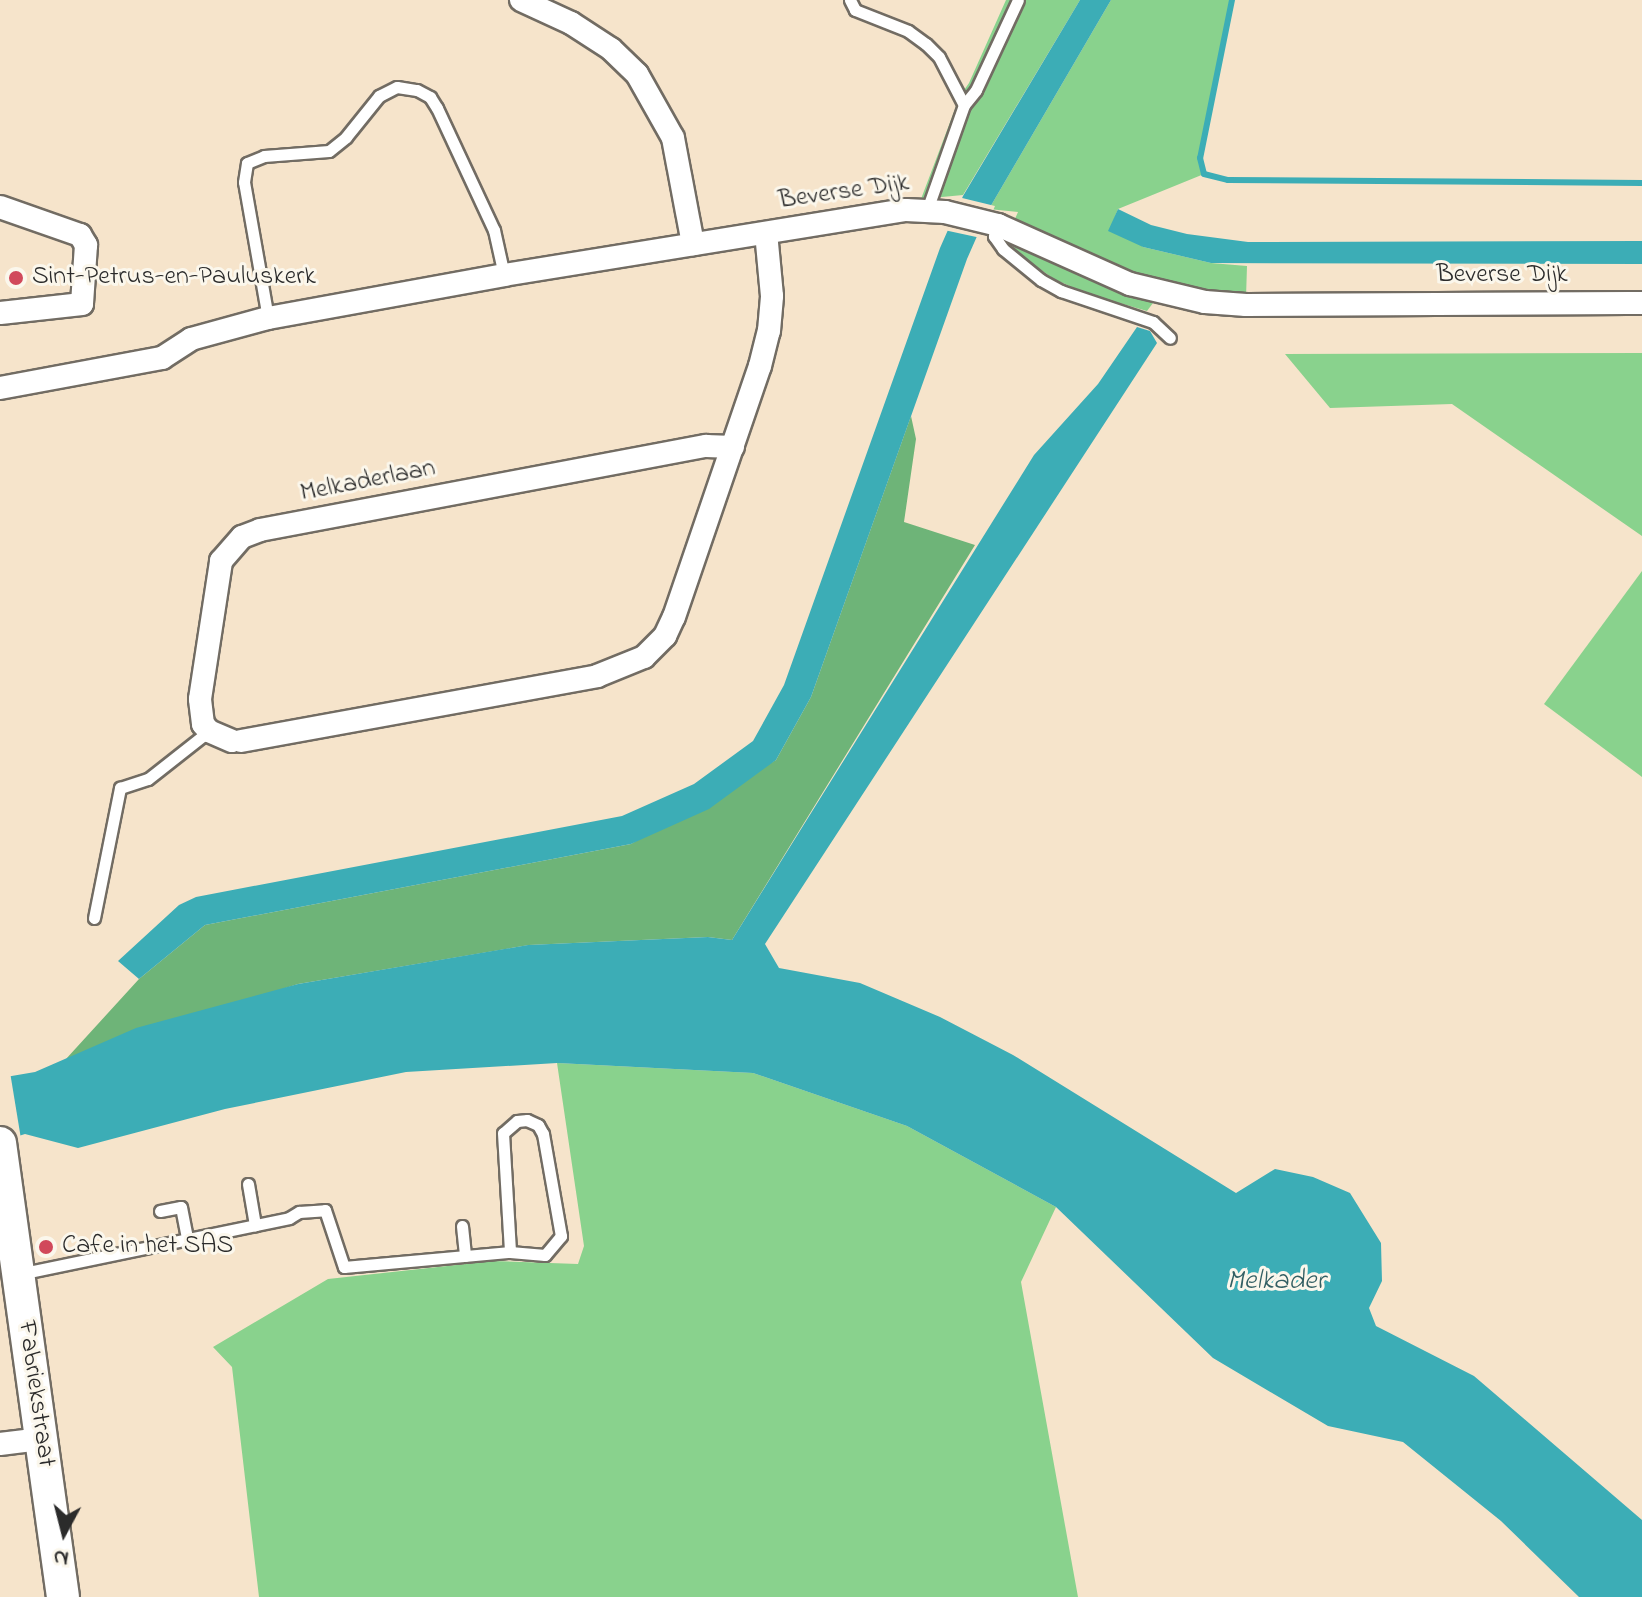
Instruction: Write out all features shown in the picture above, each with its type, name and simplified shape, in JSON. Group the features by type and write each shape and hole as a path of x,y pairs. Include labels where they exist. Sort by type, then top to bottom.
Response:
{"main road":[{"name":"Fabriekstraat","path":"1,1152 63,1597"}],"street":[{"path":"521,0 571,23 611,49 637,74 673,138 693,244"},
{"path":"0,207 80,235 86,245 82,304 0,313"},
{"name":"Beverse Dijk","path":"0,388 162,358 191,339 268,318 870,214 936,211 998,225 1130,284 1205,302 1246,305 1642,303"},
{"path":"209,731 236,741 597,676 644,657 665,636 674,617 733,447 769,331 772,291 766,233"},
{"name":"Melkaderlaan","path":"209,731 199,713 216,584 221,561 242,537 260,530 706,446 733,447"},
{"path":"0,1444 40,1439"}],"lane":[{"path":"850,0 855,10 908,31 926,44 939,57 964,105"},
{"path":"936,211 964,105 976,90 1018,0"},
{"path":"268,318 244,182 247,163 264,156 329,151 346,137 379,96 397,87 417,90 430,97 437,108 494,230 504,275"},
{"path":"998,225 994,236 1003,249 1041,280 1061,291 1153,322 1170,338"},
{"path":"94,918 117,793 127,783 148,779 171,764 209,731"},
{"path":"19,1274 255,1225 299,1212 325,1210 344,1267 510,1252 545,1255 561,1236 543,1134 538,1125 527,1120 517,1121 503,1133 510,1252"},
{"path":"248,1184 255,1225"},
{"path":"160,1211 181,1207 187,1239"},
{"path":"462,1226 465,1256"}],"green space":[{"path":"1006,0 1080,0 963,195 921,199 960,96 969,83"},
{"path":"1111,0 1232,0 1200,158 1204,174 1118,209 1114,219 1143,247 1211,263 1247,266 1246,298 1165,287 1147,311 1085,293 1054,279 1018,254 1007,237 1018,212 989,209"},
{"path":"1642,353 1642,536 1452,404 1330,408 1285,354"},
{"path":"911,416 916,439 904,522 975,545 732,940 708,937 529,945 298,984 66,1059 139,979 205,925 631,844 776,760 811,697"},
{"path":"1642,571 1642,777 1544,704"},
{"path":"557,1063 753,1073 907,1126 1056,1207 1021,1282 1078,1597 259,1597 232,1367 213,1347 328,1279 493,1261 578,1264 584,1246"}],"water":[{"path":"1080,0 1111,0 989,209 967,259 811,697 776,760 709,809 631,844 205,925 139,979 118,961 179,905 196,897 622,816 694,784 753,741 784,685 940,248 963,196"},
{"path":"1118,209 1151,225 1187,234 1248,242 1642,241 1642,264 1211,263 1143,247 1108,231"},
{"name":"Melkader","path":"1137,327 1150,331 1157,343 765,944 779,968 860,983 940,1017 1013,1055 1236,1193 1275,1169 1313,1177 1350,1193 1381,1243 1382,1281 1369,1308 1376,1326 1474,1376 1642,1520 1642,1597 1579,1597 1501,1521 1403,1442 1328,1426 1213,1358 1056,1207 907,1126 753,1073 557,1063 406,1072 225,1109 78,1148 25,1134 0,1142 0,1078 35,1072 136,1028 298,984 528,945 708,937 732,940 1034,455 1098,384"}],"pier":[{"path":"958,197 995,206 981,238 944,230"},
{"path":"10,1072 21,1139 0,1146 0,1074"}],"waterway":[{"path":"1232,0 1200,158 1204,174 1228,180 1642,183"}],"place":[{"name":"Sint-Petrus-en-Pauluskerk","path":"16,278"},
{"name":"Cafe in het SAS","path":"46,1247"}]}
